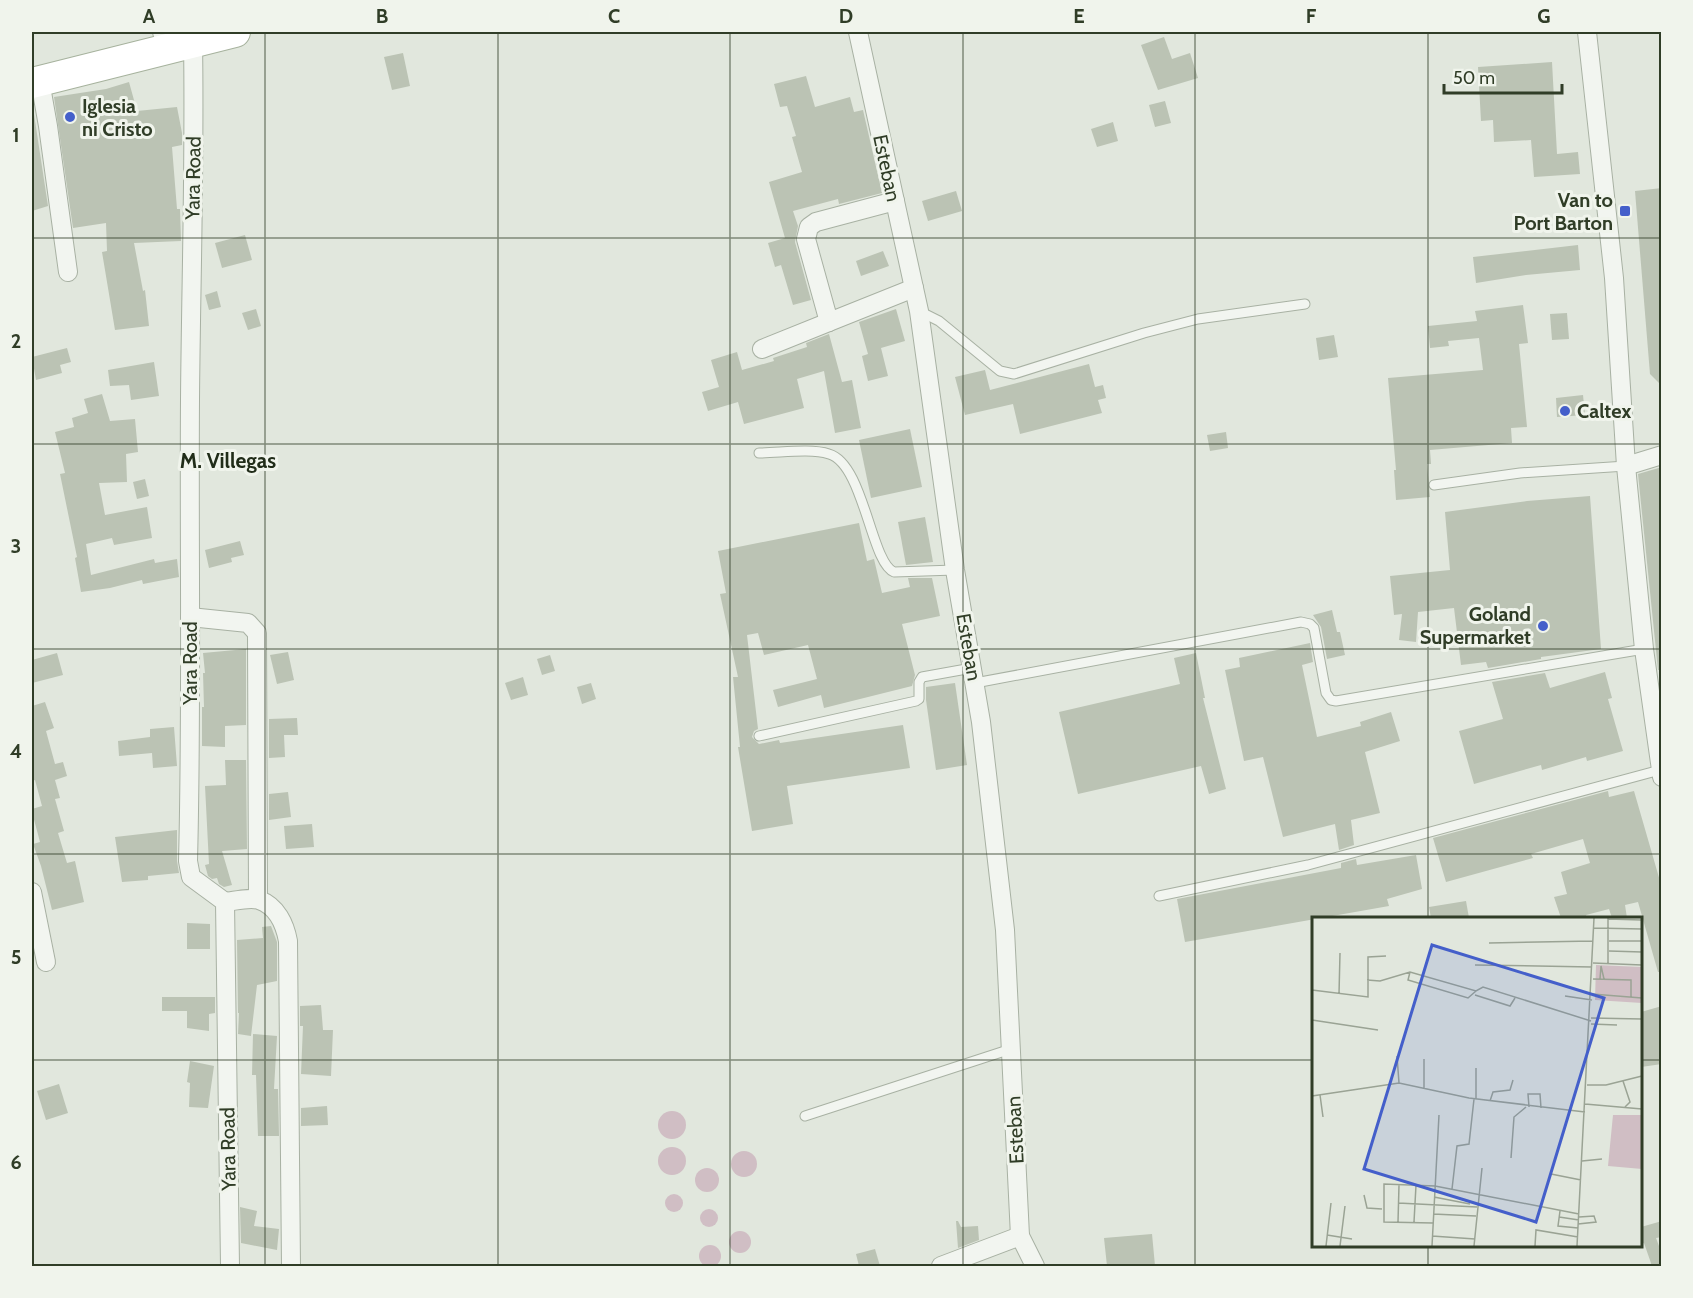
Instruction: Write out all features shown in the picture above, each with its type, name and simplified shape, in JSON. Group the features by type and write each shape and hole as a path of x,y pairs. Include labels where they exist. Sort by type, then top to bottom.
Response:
{"main road":[{"path":"36,82 197,37"}],"street":[{"name":"Esteban","path":"858,32 919,311 955,570 981,722 1005,930 1020,1236 1035,1266"},
{"path":"1587,32 1614,278 1626,465 1644,649 1661,772"},
{"name":"Yara Road","path":"197,37 188,868 191,877 225,902 230,1266"},
{"path":"36,82 48,126 68,272"},
{"path":"829,322 806,239 809,227 816,222 895,201"},
{"path":"762,350 914,288"},
{"path":"1626,465 1662,455"},
{"path":"190,618 248,623 257,633 258,899"},
{"path":"32,892 46,962"},
{"path":"225,902 258,899 273,909 281,919 288,941 291,1266"},
{"path":"941,1266 1020,1236"}],"lane":[{"path":"919,311 939,321 1000,371 1014,374 1144,333 1198,319 1305,304"},
{"path":"759,453 820,452 839,458 846,465 884,563 890,571 955,570"},
{"path":"1434,485 1520,473 1626,465"},
{"path":"759,736 916,701 919,699 919,682 922,677 974,675 1301,622 1310,624 1314,628 1326,693 1331,700 1336,701 1644,649"},
{"path":"1159,896 1308,865 1661,772"},
{"path":"805,1116 1011,1049"}],"shaded area":[{"path":"672,1111 682,1115 686,1125 682,1135 672,1139 662,1135 658,1125 662,1115"},
{"path":"672,1147 682,1151 686,1161 682,1171 672,1175 662,1171 658,1161 662,1151"},
{"path":"744,1151 753,1155 757,1164 753,1173 744,1177 735,1173 731,1164 735,1155"},
{"path":"707,1168 715,1172 719,1180 715,1188 707,1192 699,1188 695,1180 699,1172"},
{"path":"674,1194 680,1197 683,1203 680,1209 674,1212 668,1209 665,1203 668,1197"},
{"path":"709,1209 715,1212 718,1218 715,1224 709,1227 703,1224 700,1218 703,1212"},
{"path":"736,1231 744,1231 751,1238 751,1246 744,1253 736,1253 729,1246 729,1238"},
{"path":"710,1245 718,1248 721,1256 718,1264 710,1267 702,1264 699,1256 702,1248"}],"building":[{"path":"1164,37 1172,59 1190,53 1198,78 1158,90 1141,45"},
{"path":"403,53 410,86 392,90 384,57"},
{"path":"1552,62 1557,154 1578,152 1580,174 1534,177 1531,140 1494,142 1493,120 1481,121 1478,67"},
{"path":"806,76 815,107 850,97 854,112 863,110 882,193 839,204 838,199 793,211 798,226 795,242 811,300 793,305 781,265 775,267 768,243 785,238 769,182 802,172 792,137 796,136 787,106 780,107 774,84"},
{"path":"129,82 137,111 177,107 182,145 172,147 177,209 180,209 181,241 134,243 143,291 145,290 149,326 115,330 102,252 107,251 106,223 73,228 54,97 106,89"},
{"path":"32,101 48,206 32,211"},
{"path":"1165,101 1171,123 1155,127 1149,105"},
{"path":"1113,122 1118,141 1097,147 1091,129"},
{"path":"1662,188 1662,386 1650,374 1635,191"},
{"path":"956,191 962,211 928,221 922,201"},
{"path":"245,235 252,260 222,268 215,243"},
{"path":"1578,245 1580,270 1476,283 1473,257"},
{"path":"883,251 889,266 861,276 856,261"},
{"path":"217,291 221,307 209,310 205,295"},
{"path":"1523,305 1528,343 1519,344 1527,427 1511,428 1512,443 1430,450 1431,464 1427,464 1430,497 1396,500 1394,470 1396,470 1388,378 1483,370 1479,338 1448,341 1449,346 1430,348 1428,326 1477,321 1475,311"},
{"path":"256,309 261,326 248,330 242,313"},
{"path":"896,309 905,341 881,348 888,376 868,381 862,356 868,354 859,322"},
{"path":"1567,313 1569,339 1552,340 1550,314"},
{"path":"829,334 842,382 852,380 861,428 835,433 824,371 797,379 804,408 744,424 738,402 708,411 702,392 719,387 711,360 737,352 742,370 774,361 773,358 807,347 806,343"},
{"path":"1334,335 1338,357 1319,360 1316,338"},
{"path":"67,348 71,362 60,365 62,373 36,380 32,357"},
{"path":"154,362 159,396 131,400 129,385 110,386 108,370"},
{"path":"1089,364 1095,387 1103,385 1106,398 1098,400 1102,413 1020,434 1013,404 965,415 955,377 985,370 990,390"},
{"path":"102,394 110,421 135,419 138,452 126,454 127,482 99,483 105,515 147,507 152,538 114,545 112,538 86,544 91,575 154,559 155,563 177,559 179,577 143,584 142,580 81,592 75,558 77,557 60,474 65,473 55,432 74,427 72,418 88,413 84,399"},
{"path":"1583,395 1585,415 1557,417 1556,398"},
{"path":"910,429 922,487 871,498 859,440"},
{"path":"1226,432 1228,448 1210,451 1207,435"},
{"path":"1662,467 1662,670 1658,670 1638,474"},
{"path":"145,479 149,496 137,499 133,482"},
{"path":"1590,496 1601,649 1541,657 1541,659 1488,668 1486,662 1461,665 1454,608 1418,612 1416,642 1399,640 1402,614 1394,615 1390,576 1450,570 1445,512 1527,501"},
{"path":"925,517 933,562 906,565 898,522"},
{"path":"859,523 867,561 874,559 882,593 910,587 908,578 932,578 940,616 902,624 915,675 912,686 824,708 821,695 778,707 773,690 817,679 808,645 764,655 758,633 747,635 758,729 754,731 752,737 759,744 779,740 780,743 903,725 910,768 787,786 793,824 752,831 738,747 740,747 733,677 738,677 720,594 726,593 718,551"},
{"path":"240,541 244,555 231,558 232,562 209,568 205,550"},
{"path":"1332,610 1345,655 1327,659 1321,627 1313,615"},
{"path":"1310,643 1313,662 1302,665 1317,737 1361,726 1360,722 1391,712 1400,741 1365,752 1380,813 1351,820 1354,845 1339,850 1335,824 1283,837 1263,757 1244,761 1225,670 1240,667 1239,658"},
{"path":"246,649 246,725 225,726 225,747 202,746 203,673 205,673 203,653"},
{"path":"288,652 294,680 277,684 270,655"},
{"path":"57,653 63,675 32,683 32,660"},
{"path":"1196,653 1205,698 1203,698 1226,789 1209,794 1201,766 1078,794 1059,712 1180,684 1174,658"},
{"path":"550,655 555,671 542,675 537,659"},
{"path":"1605,672 1612,698 1608,699 1623,751 1587,761 1586,757 1542,770 1541,765 1474,784 1459,731 1503,719 1492,682 1545,673 1550,688"},
{"path":"523,677 528,695 511,700 505,683"},
{"path":"591,683 596,699 582,704 577,687"},
{"path":"955,683 967,765 936,770 926,687"},
{"path":"45,702 54,728 46,731 55,764 63,762 67,776 55,780 60,798 55,799 64,831 58,833 67,863 75,861 84,902 52,910 33,844 40,842 32,809 42,806 35,780 32,781 32,706"},
{"path":"297,718 298,735 284,735 285,757 269,758 269,719"},
{"path":"174,727 177,766 153,768 152,753 119,756 118,741 150,737 150,729"},
{"path":"225,760 246,760 247,849 222,851 232,885 224,887 219,884 217,878 212,879 208,876 205,865 209,864 205,786 226,785"},
{"path":"1608,791 1609,797 1634,791 1662,888 1662,972 1658,972 1638,902 1625,905 1627,917 1612,917 1609,909 1586,915 1587,917 1561,917 1554,897 1567,894 1561,872 1590,863 1583,839 1531,854 1533,858 1446,882 1433,838"},
{"path":"288,792 291,817 269,820 269,794"},
{"path":"312,824 314,847 286,849 284,826"},
{"path":"177,830 179,873 148,876 148,880 122,882 115,837"},
{"path":"1416,855 1422,889 1387,899 1389,906 1327,917 1312,917 1312,920 1185,942 1177,899 1341,868 1341,863 1356,859 1357,865"},
{"path":"1466,901 1469,917 1431,917 1429,907"},
{"path":"187,923 210,924 210,949 187,949"},
{"path":"271,926 277,942 277,981 257,985 251,1036 238,1034 237,940 263,938 262,927"},
{"path":"162,997 215,997 215,1013 209,1014 209,1031 187,1028 187,1011 162,1011"},
{"path":"321,1005 323,1030 333,1030 331,1076 301,1074 303,1026 300,1026 300,1006"},
{"path":"1662,1006 1662,1064 1642,1067 1642,1012"},
{"path":"253,1034 277,1036 274,1089 278,1089 279,1136 258,1136 256,1075 252,1075"},
{"path":"190,1061 214,1066 208,1108 189,1107 190,1083 187,1082"},
{"path":"59,1084 68,1113 46,1120 37,1091"},
{"path":"327,1106 328,1125 301,1126 301,1108"},
{"path":"240,1207 257,1211 254,1226 279,1229 277,1250 241,1243"},
{"path":"956,1221 961,1227 978,1226 979,1240 958,1248"},
{"path":"1662,1221 1662,1237 1656,1238 1662,1254 1662,1266 1652,1266 1644,1243 1642,1244 1642,1227"},
{"path":"1152,1234 1155,1266 1107,1266 1104,1238"},
{"path":"875,1249 880,1266 859,1266 856,1254"}],"place":[{"name":"Iglesia ni Cristo","path":"70,117"},
{"name":"Van to Port Barton","path":"1625,211"},
{"name":"Caltex","path":"1565,411"},
{"name":"Goland Supermarket","path":"1543,626"}],"district":[{"name":"M. Villegas","path":"228,460"}]}
